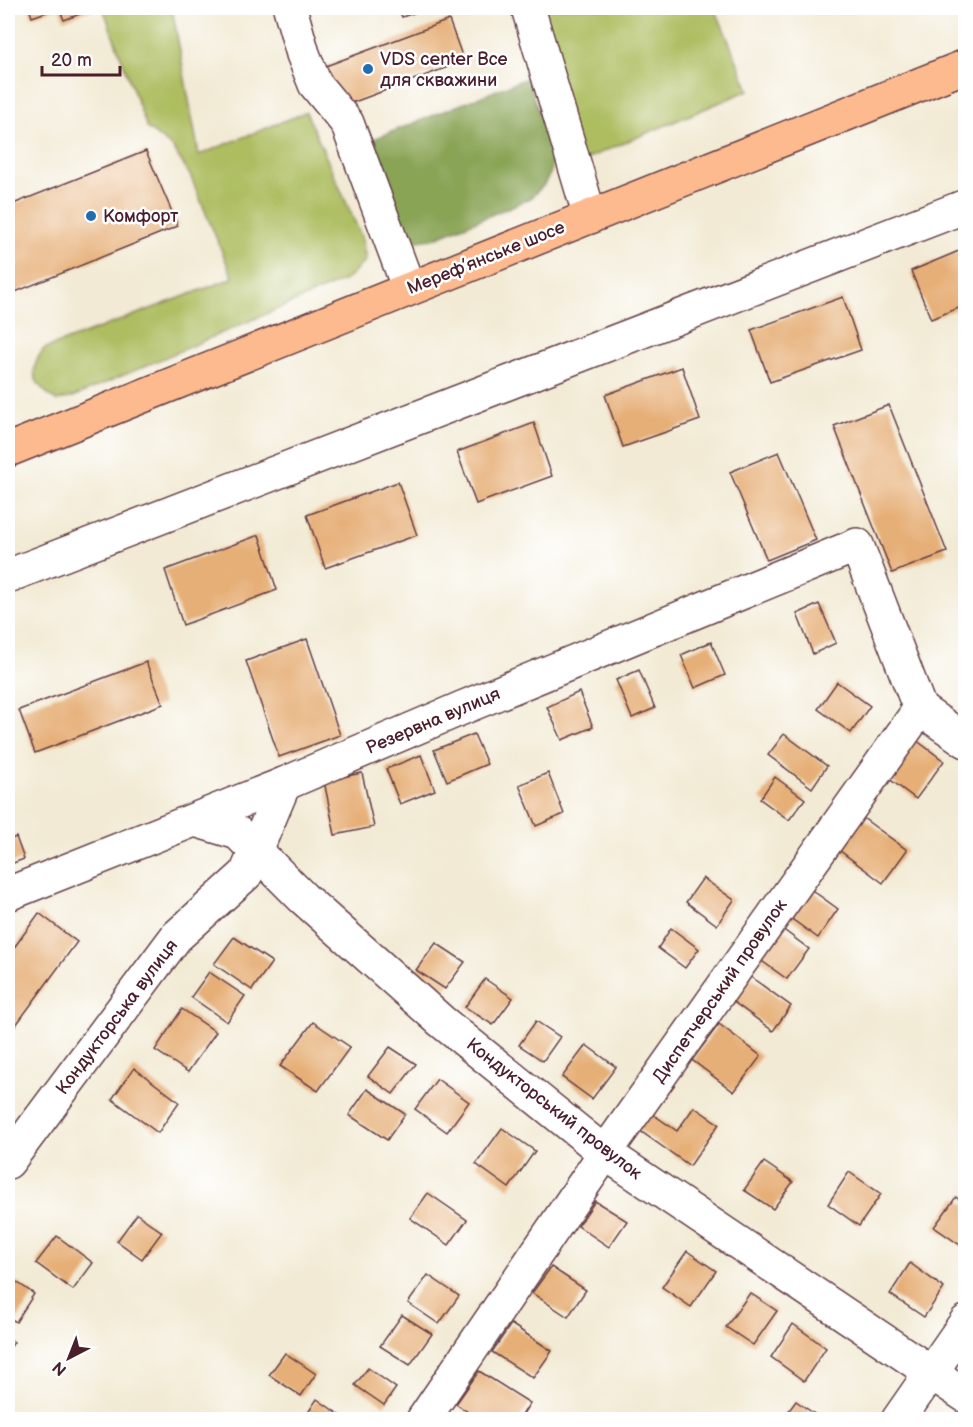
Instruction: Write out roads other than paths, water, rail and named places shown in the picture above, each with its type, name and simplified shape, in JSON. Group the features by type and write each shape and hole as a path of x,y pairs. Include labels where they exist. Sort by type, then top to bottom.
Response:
{"highway":[{"name":"Мереф’янське шосе","path":"8,450 966,66"}],"street":[{"path":"290,8 303,54 315,84 348,123 409,289"},
{"path":"528,8 590,217"},
{"path":"8,576 966,206"},
{"name":"Резервна вулиця","path":"8,894 284,784 473,703 857,545 921,709"},
{"path":"921,709 966,741"},
{"name":"Диспетчерський провулок","path":"423,1419 605,1153 921,709"},
{"name":"Кондукторська вулиця","path":"8,1162 176,937 246,874 284,784"},
{"name":"Кондукторський провулок","path":"195,819 238,833 303,898 441,1021 605,1153 966,1396"},
{"path":"898,1419 966,1322"}],"place":[{"name":"VDS center Все для скважини","path":"368,69"},
{"name":"Комфорт","path":"91,216"}]}
